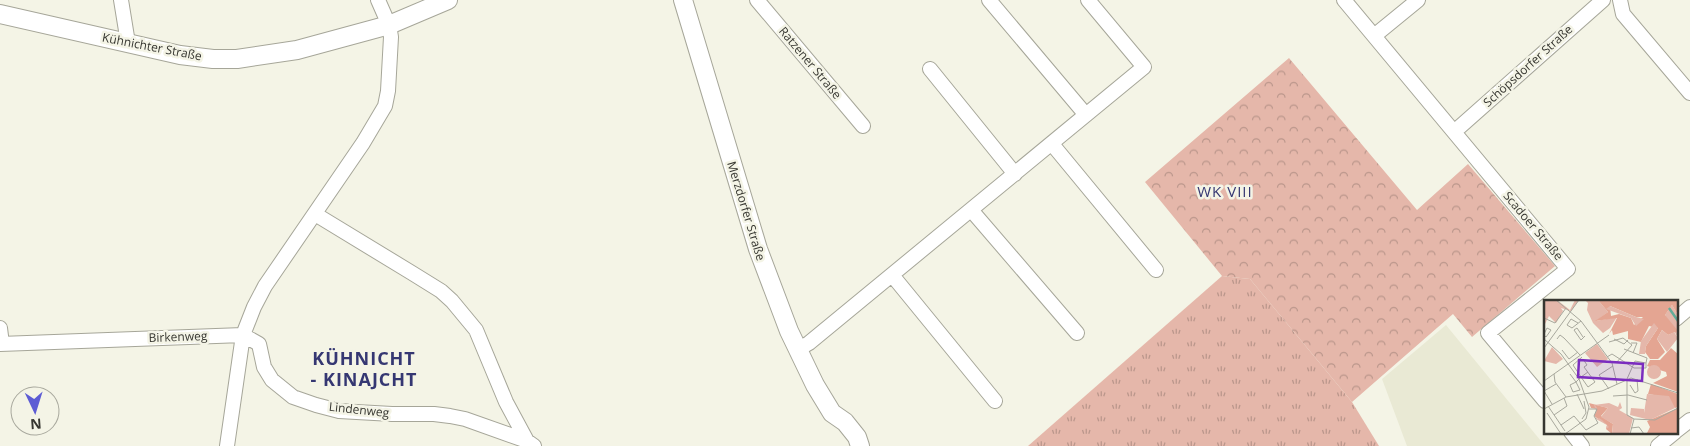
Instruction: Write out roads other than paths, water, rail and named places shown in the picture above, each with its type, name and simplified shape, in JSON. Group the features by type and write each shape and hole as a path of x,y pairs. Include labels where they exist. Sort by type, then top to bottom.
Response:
{"street":[{"path":"121,0 128,43"},
{"path":"226,446 244,335 254,307 265,286 363,143 385,106 388,91 390,31 378,0"},
{"name":"Kühnichter Straße","path":"0,14 180,55 213,59 237,59 297,50 388,25 448,0"},
{"name":"Merzdorfer Straße","path":"683,0 758,249 797,350 814,385 832,413 837,428 853,446"},
{"name":"Ratzener Straße","path":"757,0 863,126"},
{"path":"989,0 1086,115"},
{"path":"797,350 809,343 972,211 1144,67 1088,0"},
{"path":"1344,0 1454,132"},
{"path":"1374,36 1418,0"},
{"name":"Schöpsdorfer Straße","path":"1454,132 1602,0"},
{"path":"1620,0 1623,14 1690,93"},
{"path":"930,69 1015,174"},
{"name":"Scadoer Straße","path":"1454,132 1568,269 1488,333 1544,399"},
{"path":"1052,144 1156,270"},
{"path":"972,211 1077,333"},
{"name":"Lindenweg","path":"315,214 419,277 441,291 452,301 476,330 510,411 530,443"},
{"path":"892,275 996,401"},
{"path":"1678,316 1690,307"},
{"path":"0,328 1,344"},
{"name":"Lindenweg","path":"244,335 259,344 264,367 272,380 293,397 340,411 450,416 465,419 530,443"},
{"name":"Birkenweg","path":"1,344 244,335"},
{"path":"494,430 504,422 510,411"},
{"name":"Merzdorfer Straße","path":"832,413 845,422 857,437 860,446"},
{"path":"1678,430 1690,420"},
{"path":"1573,434 1582,446"},
{"path":"1658,446 1673,434"}],"district":[{"name":"WK VIII","path":"1225,192"},
{"name":"KÜHNICHT - KINAJCHT","path":"364,369"}]}
